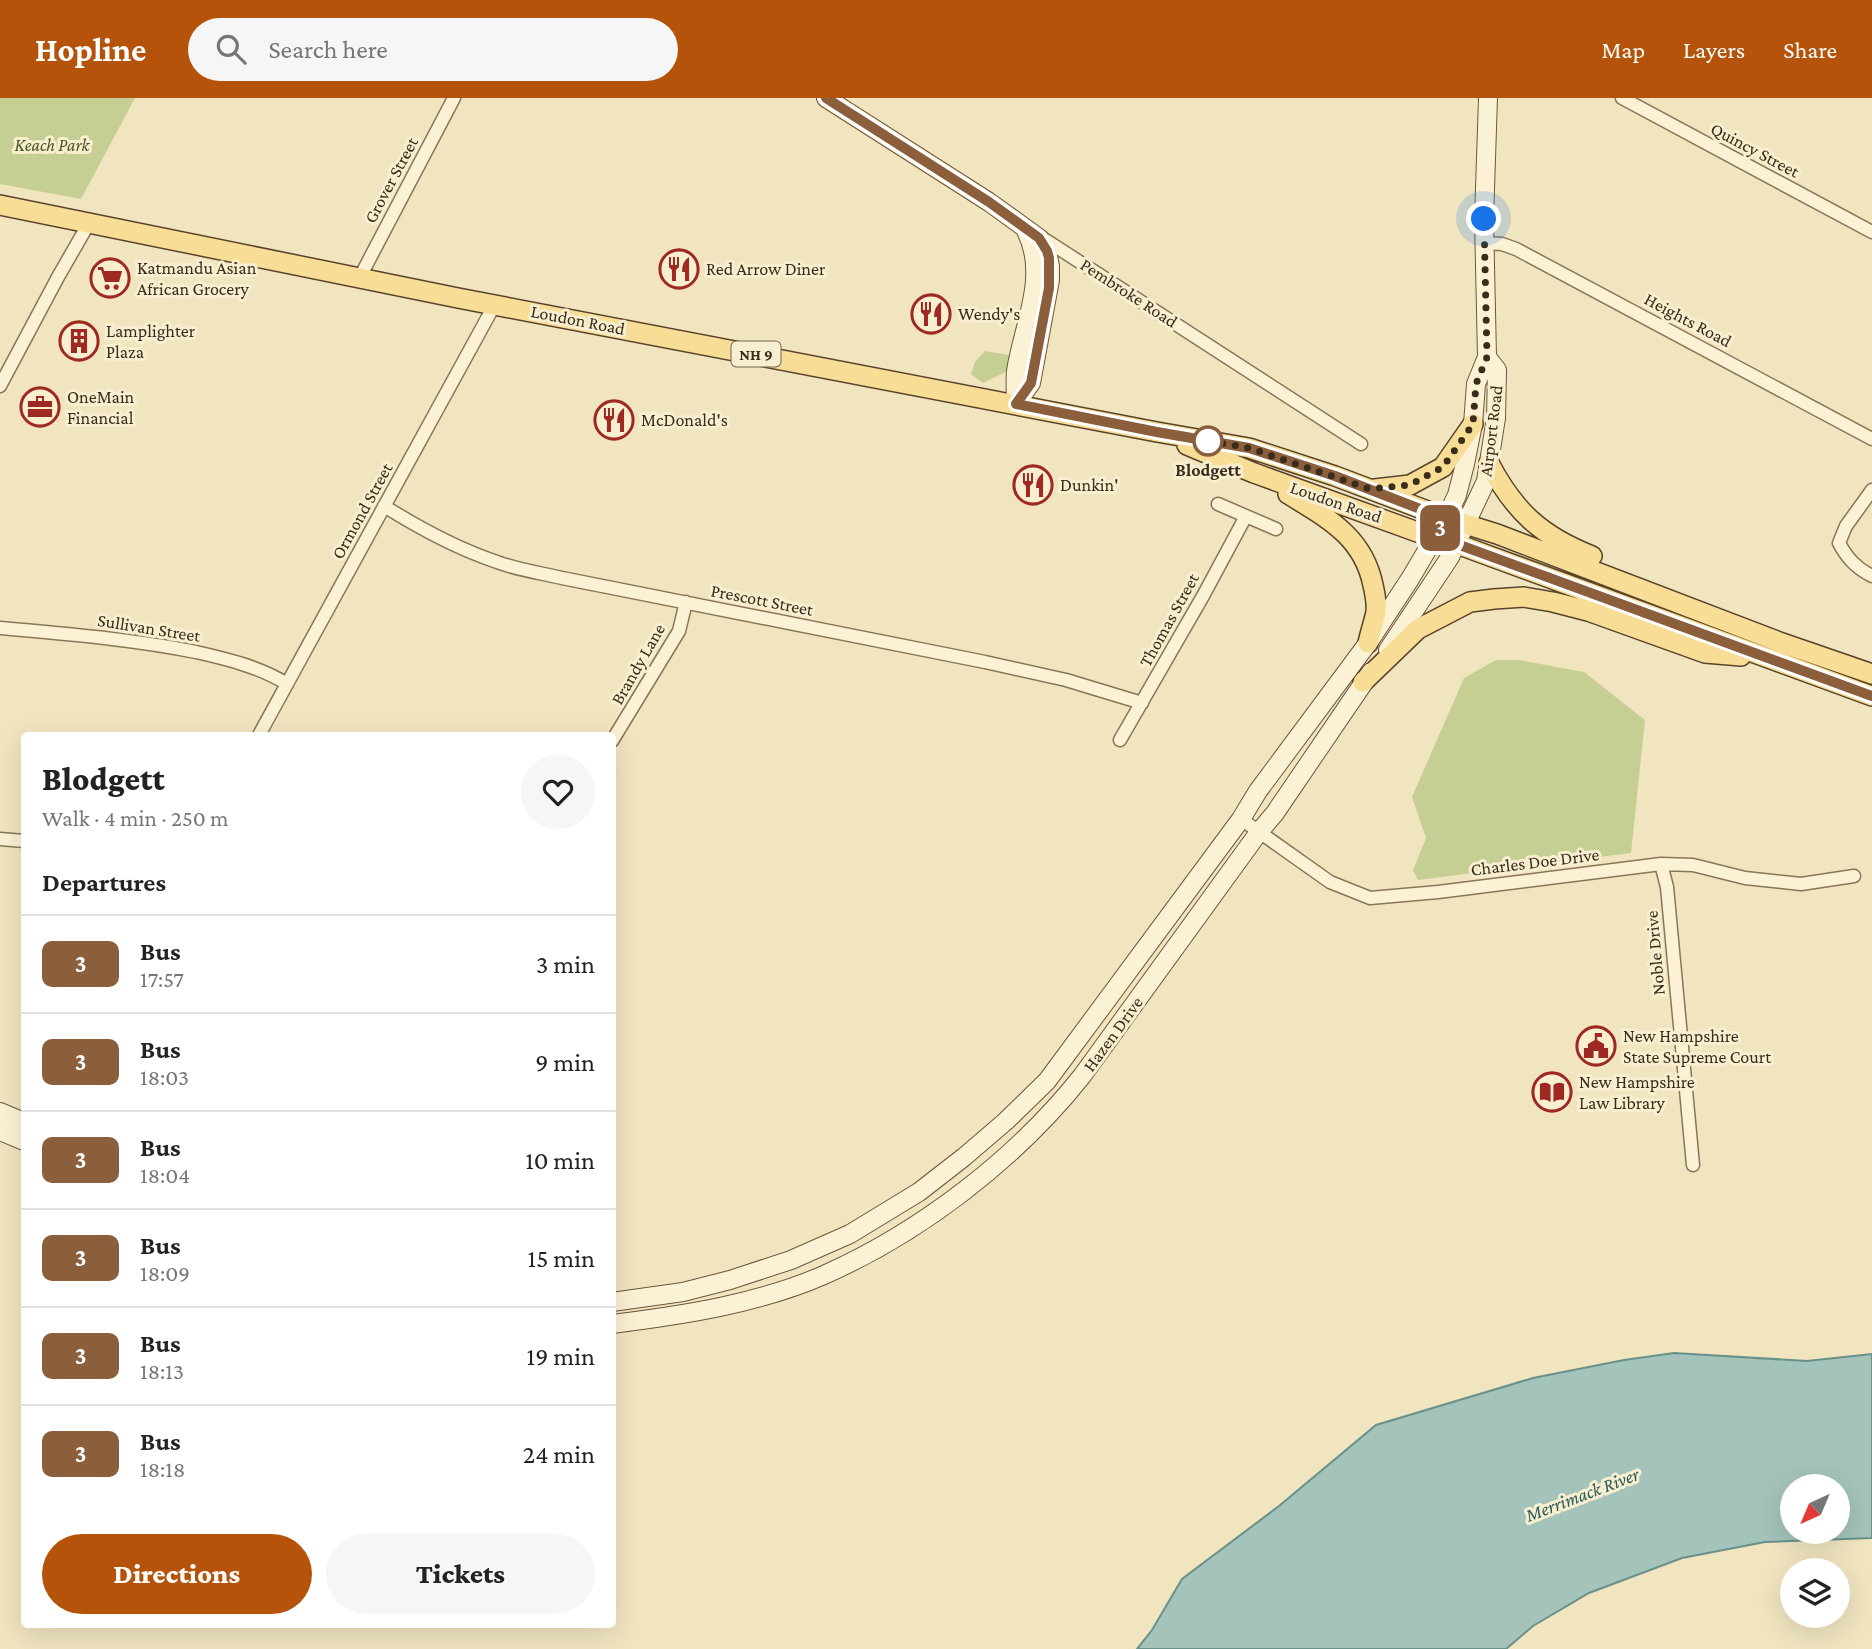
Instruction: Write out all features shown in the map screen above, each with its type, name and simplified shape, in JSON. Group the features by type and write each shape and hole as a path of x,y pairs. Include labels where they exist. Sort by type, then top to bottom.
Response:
{"main road":[{"name":"Loudon Road","path":"0,205 495,304 1249,448 1370,489 1446,519 1509,538 1782,643 1872,674"},
{"path":"1370,489 1410,485 1443,467 1473,424"},
{"name":"Loudon Road","path":"1157,432 1254,473 1457,544 1872,696"},
{"path":"1489,463 1513,502 1527,518 1549,534 1570,547 1686,593 1727,622"},
{"path":"1254,473 1333,523 1349,536 1364,555 1376,598 1376,612 1368,643"},
{"path":"1363,682 1418,629 1470,602 1524,597 1588,611 1705,653 1770,659"}],"street":[{"name":"Grover Street","path":"360,277 454,98"},
{"name":"Pembroke Road","path":"826,98 1361,444"},
{"name":"Airport Road","path":"1434,538 1457,495 1473,424 1476,384 1487,357 1484,243 1488,98"},
{"name":"Quincy Street","path":"1622,98 1872,232"},
{"path":"0,386 89,223"},
{"path":"1016,404 1031,383 1051,274 1044,244 1022,225"},
{"name":"Heights Road","path":"1484,243 1502,244 1516,249 1872,439"},
{"name":"Ormond Street","path":"260,732 495,304"},
{"name":"Airport Road","path":"1457,544 1486,481 1489,463 1496,418 1497,370 1487,357"},
{"path":"1872,490 1846,526 1839,543 1857,568 1872,576"},
{"path":"1218,504 1276,529"},
{"name":"Prescott Street","path":"384,506 423,528 499,563 562,578 985,662 1066,680 1142,703"},
{"name":"Thomas Street","path":"1120,740 1246,516"},
{"name":"Hazen Drive","path":"616,1301 683,1292 730,1280 791,1261 850,1234 919,1192 1006,1121 1047,1081 1241,819 1368,643 1434,538"},
{"name":"Hazen Drive","path":"616,1324 716,1308 823,1275 882,1245 943,1207 999,1161 1065,1098 1128,1015 1275,813 1363,682 1403,629 1457,544"},
{"name":"Brandy Lane","path":"616,734 679,631 686,602"},
{"name":"Sullivan Street","path":"0,628 158,645 221,657 270,674 287,684"},
{"name":"Charles Doe Drive","path":"1241,819 1330,882 1370,898 1661,864 1693,864 1745,878 1801,884 1854,876"},
{"path":"0,839 21,841"},
{"name":"Noble Drive","path":"1661,864 1667,887 1693,1166"},
{"path":"0,1112 21,1121"},
{"path":"0,1131 21,1140"}],"green space":[{"name":"Keach Park","path":"0,98 135,98 81,199 0,184"},
{"path":"985,351 1009,355 1010,370 983,383 971,374 975,362"},
{"path":"1496,660 1519,660 1584,672 1645,720 1631,853 1418,880 1413,870 1426,838 1412,797 1464,678"}],"water":[{"name":"Merrimack River","path":"1674,1353 1807,1361 1872,1354 1872,1538 1850,1539 1850,1474 1780,1474 1780,1541 1682,1558 1589,1593 1533,1626 1506,1649 1137,1649 1152,1630 1182,1579 1279,1506 1376,1425 1533,1378"}],"bus line":[{"name":"3","path":"826,98 989,202 1044,244 1051,274 1049,288 1031,383 1016,404 1249,448 1335,476 1446,519 1434,538 1457,544 1872,696"}],"place":[{"name":"Red Arrow Diner","path":"679,269"},
{"name":"Katmandu Asian African Grocery","path":"110,278"},
{"name":"Wendy's","path":"931,314"},
{"name":"Lamplighter Plaza","path":"79,341"},
{"name":"OneMain Financial","path":"40,407"},
{"name":"McDonald's","path":"614,420"},
{"name":"Blodgett","path":"1208,441"},
{"name":"Dunkin'","path":"1033,485"},
{"name":"New Hampshire State Supreme Court","path":"1596,1046"},
{"name":"New Hampshire Law Library","path":"1552,1092"}],"route":[{"path":"1208,441 1203,440 1249,448 1370,489 1410,485 1443,467 1473,424 1476,384 1487,357 1484,219"}]}
